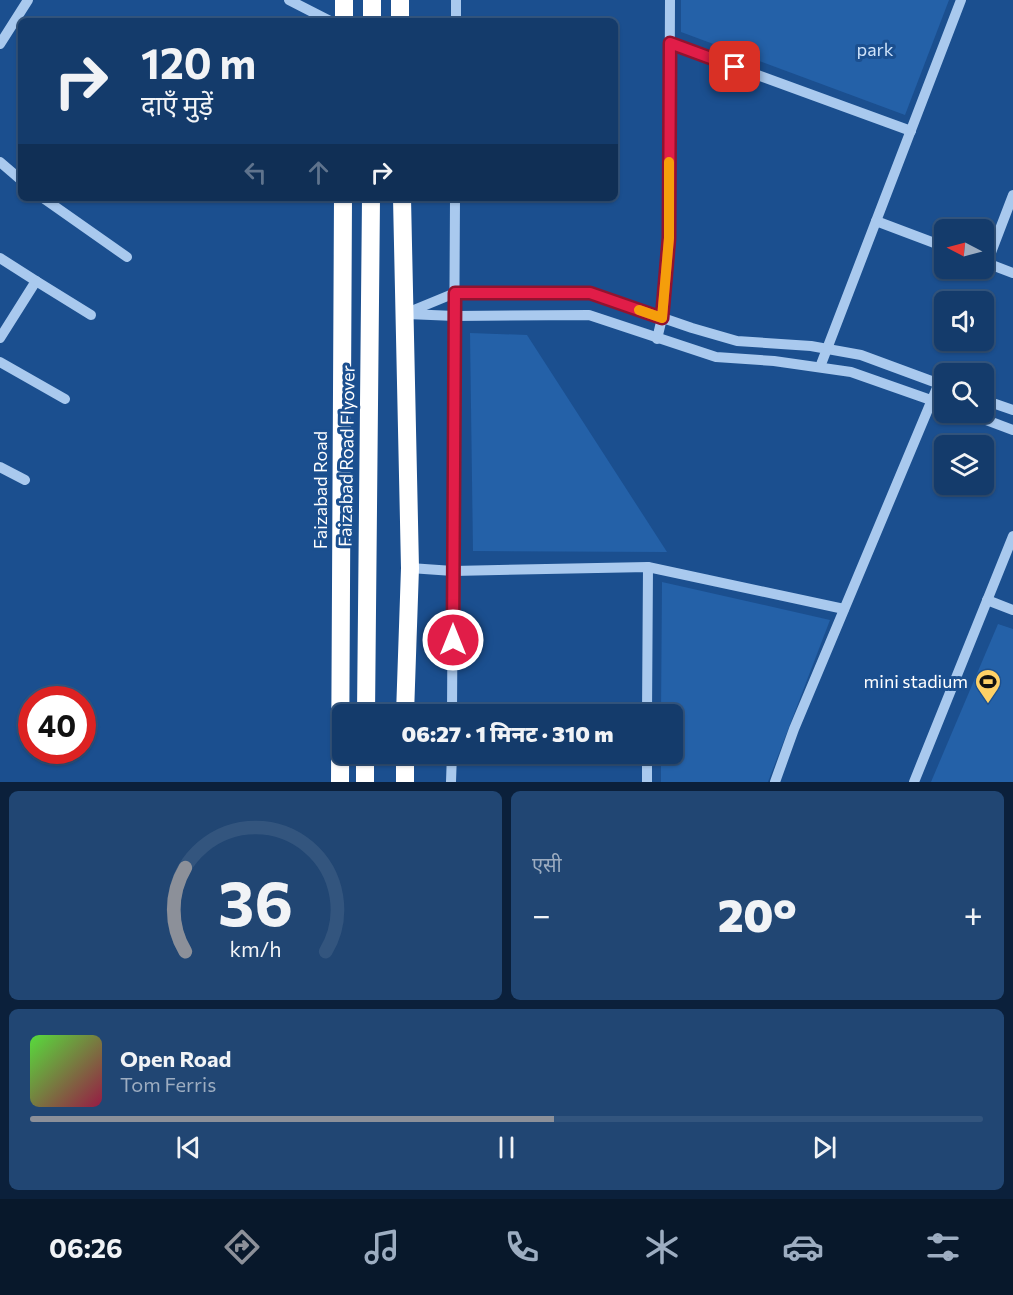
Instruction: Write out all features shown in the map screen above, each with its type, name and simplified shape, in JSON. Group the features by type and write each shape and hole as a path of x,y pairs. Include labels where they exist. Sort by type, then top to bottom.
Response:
{"highway":[{"path":"344,0 344,18"},
{"path":"372,0 372,18"},
{"path":"400,0 400,18"},
{"name":"Faizabad Road","path":"340,782 343,201"},
{"name":"Faizabad Road Flyover","path":"366,704 371,201"},
{"path":"402,201 410,568 405,704"},
{"path":"365,764 365,782"},
{"path":"405,764 405,782"}],"street":[{"path":"0,44 28,0"},
{"path":"289,0 324,18"},
{"path":"456,0 456,18"},
{"path":"657,339 662,318 669,238 670,0"},
{"path":"820,368 961,0"},
{"path":"670,43 910,131"},
{"path":"0,162 18,177"},
{"path":"994,243 1013,195"},
{"path":"47,201 127,257"},
{"path":"452,704 455,201"},
{"path":"876,221 934,243"},
{"path":"0,258 91,315"},
{"path":"994,266 1013,273"},
{"path":"0,339 36,281"},
{"path":"404,314 455,293 590,293 738,341 827,349 861,355 934,382"},
{"path":"404,314 589,315 716,357 774,361 851,372 932,401"},
{"path":"0,362 65,399"},
{"path":"775,782 794,729 934,398"},
{"path":"994,403 1013,410"},
{"path":"994,423 1013,430"},
{"path":"0,466 25,480"},
{"path":"914,782 1013,536"},
{"path":"410,568 453,571 648,567 844,609"},
{"path":"647,704 648,567"},
{"path":"987,600 1013,610"},
{"path":"452,764 452,782"},
{"path":"647,764 647,782"}],"green space":[{"name":"park","path":"681,0 949,0 905,115 681,32"},
{"path":"470,333 527,335 667,552 473,551"},
{"path":"662,582 830,620 768,782 661,782 661,764 683,764 683,704 661,704"},
{"name":"mini stadium","path":"998,624 1013,629 1013,782 931,782"}],"slow traffic":[{"path":"639,310 662,318 669,238 669,162"}],"place":[{"name":"mini stadium","path":"988,705"}],"route":[{"path":"453,640 455,293 590,293 662,318 669,238 670,43 735,67"}]}
